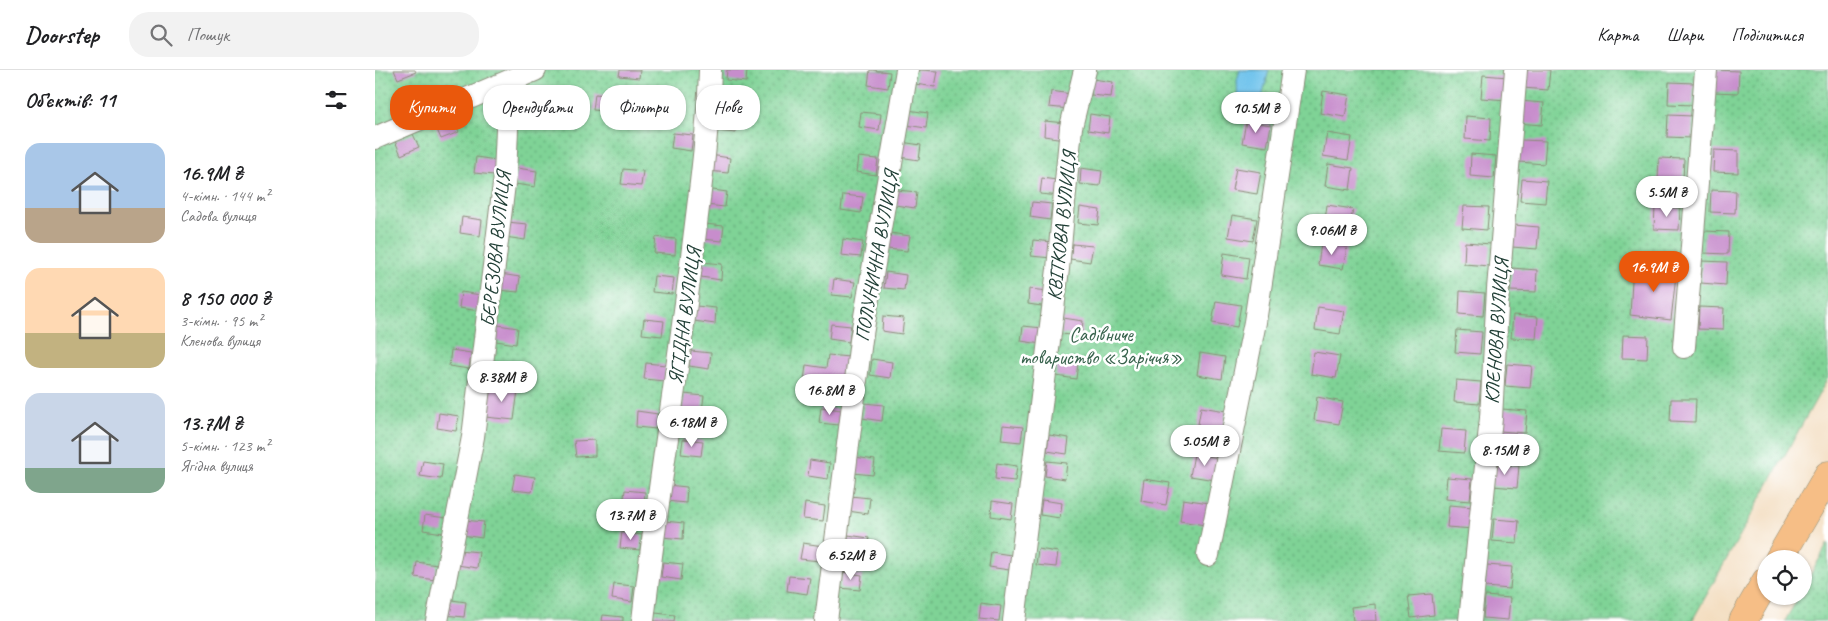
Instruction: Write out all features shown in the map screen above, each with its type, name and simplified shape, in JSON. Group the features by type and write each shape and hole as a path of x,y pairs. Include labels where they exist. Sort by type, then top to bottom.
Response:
{"main road":[{"path":"1784,550 1828,475"},
{"path":"1743,621 1757,597"}],"street":[{"path":"375,138 535,70"},
{"name":"ЯГІДНА ВУЛИЦЯ","path":"643,621 656,503 680,344 708,130 710,70"},
{"name":"ПОЛУНИЧНА ВУЛИЦЯ","path":"826,621 861,340 907,70"},
{"name":"КВІТКОВА ВУЛИЦЯ","path":"1014,621 1058,269 1071,127 1085,70"},
{"path":"1208,555 1255,322 1293,70"},
{"name":"КЛЕНОВА ВУЛИЦЯ","path":"1470,621 1491,418 1498,289 1516,70"},
{"path":"1684,347 1706,70"},
{"name":"БЕРЕЗОВА ВУЛИЦЯ","path":"437,621 473,437 505,176 509,82"}],"green space":[{"name":"Садівниче товариство «Заріччя»","path":"375,70 1828,70 1828,378 1692,621 375,621"},
{"path":"1828,543 1828,621 1785,621 1794,605 1812,605 1812,572"}],"water":[{"path":"1240,70 1269,70 1259,110 1238,115 1237,80"}],"building":[{"path":"394,70 415,70 416,72 398,79"},
{"path":"620,70 640,70 639,78 619,76"},
{"path":"727,70 747,70 746,82 726,80"},
{"path":"870,70 890,72 888,88 868,85"},
{"path":"917,70 938,71 935,87 915,84"},
{"path":"1525,70 1550,70 1548,90 1523,88"},
{"path":"1714,70 1739,71 1738,93 1713,92"},
{"path":"1483,75 1508,77 1506,100 1481,98"},
{"path":"1093,79 1113,82 1111,97 1091,95"},
{"path":"1669,82 1694,83 1693,105 1668,104"},
{"path":"1051,91 1071,94 1069,109 1049,107"},
{"path":"1323,91 1349,95 1345,117 1320,113"},
{"path":"595,94 600,94 600,111 593,110"},
{"path":"1519,101 1544,103 1542,125 1517,123"},
{"path":"908,110 928,113 926,128 906,125"},
{"path":"861,112 881,114 879,130 859,127"},
{"path":"1090,114 1110,117 1108,133 1088,130"},
{"path":"1668,115 1693,116 1692,138 1667,137"},
{"path":"1466,116 1491,118 1490,141 1465,139"},
{"path":"1045,121 1065,123 1064,139 1044,136"},
{"path":"1246,121 1271,125 1267,147 1242,143"},
{"path":"437,130 458,130 459,132 441,139"},
{"path":"716,130 736,130 736,133"},
{"path":"673,133 693,135 691,151 671,148"},
{"path":"1327,133 1352,137 1348,160 1323,156"},
{"path":"413,134 419,147 401,155 395,141"},
{"path":"1521,140 1546,141 1544,164 1519,162"},
{"path":"901,142 921,145 919,160 899,157"},
{"path":"1714,150 1738,151 1738,173 1713,172"},
{"path":"1471,154 1496,156 1494,178 1470,176"},
{"path":"710,155 730,158 728,173 708,171"},
{"path":"476,157 496,160 494,175 474,173"},
{"path":"858,157 878,159 876,175 856,172"},
{"path":"1659,158 1684,159 1683,181 1658,180"},
{"path":"1328,164 1353,168 1350,190 1325,186"},
{"path":"517,168 537,171 535,187 515,184"},
{"path":"1081,168 1102,171 1100,186 1080,184"},
{"path":"1236,168 1261,172 1257,194 1232,190"},
{"path":"623,169 643,171 641,186 621,184"},
{"path":"1042,178 1063,181 1060,196 1040,194"},
{"path":"1522,179 1547,181 1545,203 1520,201"},
{"path":"706,189 727,192 725,207 705,205"},
{"path":"897,190 917,192 915,208 895,205"},
{"path":"1711,190 1736,191 1735,213 1710,212"},
{"path":"843,195 863,197 861,213 841,210"},
{"path":"1032,202 1052,204 1050,220 1030,217"},
{"path":"1327,205 1353,209 1349,231 1324,227"},
{"path":"1464,206 1489,207 1487,230 1462,228"},
{"path":"1655,206 1680,208 1679,230 1654,229"},
{"path":"1080,207 1100,210 1098,225 1078,223"},
{"path":"1232,215 1257,219 1253,241 1228,237"},
{"path":"462,217 482,220 480,236 460,233"},
{"path":"507,222 527,224 525,240 505,237"},
{"path":"704,224 724,226 722,241 702,239"},
{"path":"1514,225 1539,227 1537,249 1512,247"},
{"path":"1704,231 1729,232 1728,254 1703,253"},
{"path":"890,233 910,236 907,251 887,249"},
{"path":"656,237 676,239 675,255 654,253"},
{"path":"843,239 863,242 861,257 841,255"},
{"path":"1033,240 1053,242 1051,258 1031,256"},
{"path":"1465,242 1491,244 1489,266 1464,264"},
{"path":"1321,243 1347,247 1343,269 1318,265"},
{"path":"1072,244 1093,246 1090,262 1070,259"},
{"path":"1224,253 1249,257 1246,279 1221,275"},
{"path":"1702,261 1727,262 1726,285 1701,283"},
{"path":"702,262 722,264 721,280 701,277"},
{"path":"1656,265 1677,266 1671,320 1630,315 1632,281"},
{"path":"1512,268 1537,270 1536,292 1510,291"},
{"path":"886,272 906,275 904,290 884,288"},
{"path":"500,274 520,277 518,292 498,290"},
{"path":"654,276 674,278 672,294 652,292"},
{"path":"834,279 855,282 852,297 832,295"},
{"path":"1029,289 1049,291 1048,307 1028,304"},
{"path":"1460,291 1485,293 1483,316 1459,314"},
{"path":"461,292 481,295 479,311 459,308"},
{"path":"1216,301 1241,305 1237,327 1212,323"},
{"path":"696,306 716,308 715,324 694,321"},
{"path":"1318,307 1344,311 1340,334 1315,330"},
{"path":"1699,307 1724,308 1723,330 1698,329"},
{"path":"1513,315 1538,317 1536,339 1511,338"},
{"path":"883,316 904,318 902,334 882,331"},
{"path":"1063,318 1083,321 1081,336 1061,334"},
{"path":"644,319 664,321 662,336 642,334"},
{"path":"831,324 851,326 849,342 829,339"},
{"path":"498,325 518,328 516,344 496,341"},
{"path":"1023,326 1043,328 1041,344 1021,341"},
{"path":"1457,330 1482,332 1480,354 1455,352"},
{"path":"1623,335 1648,336 1647,359 1622,358"},
{"path":"451,350 471,353 469,369 449,366"},
{"path":"691,351 711,353 709,369 689,366"},
{"path":"1314,352 1340,356 1336,378 1311,374"},
{"path":"1200,353 1225,357 1222,379 1197,375"},
{"path":"828,355 849,357 844,395 803,389 806,365 826,368"},
{"path":"872,359 892,362 890,378 870,375"},
{"path":"1058,360 1078,363 1076,379 1056,376"},
{"path":"646,363 666,365 664,381 644,379"},
{"path":"1507,364 1532,366 1530,388 1505,386"},
{"path":"1456,380 1481,382 1479,404 1454,402"},
{"path":"490,386 518,390 514,420 485,417"},
{"path":"684,394 704,396 702,411 682,409"},
{"path":"1317,397 1343,402 1339,424 1314,420"},
{"path":"1671,399 1696,399 1695,422 1670,421"},
{"path":"864,403 884,405 882,421 862,418"},
{"path":"821,407 841,410 839,425 819,423"},
{"path":"1201,407 1226,411 1223,434 1197,430"},
{"path":"1502,409 1527,411 1525,433 1500,431"},
{"path":"637,411 658,414 656,429 636,427"},
{"path":"439,413 459,416 456,431 437,428"},
{"path":"1003,425 1023,427 1021,442 1001,440"},
{"path":"1441,429 1466,431 1464,453 1439,451"},
{"path":"1049,435 1069,438 1067,454 1047,451"},
{"path":"683,439 703,441 701,456 681,454"},
{"path":"595,440 595,456 576,457 574,441"},
{"path":"1194,454 1219,458 1215,480 1190,476"},
{"path":"855,457 875,460 873,475 853,473"},
{"path":"810,460 830,463 828,479 808,476"},
{"path":"423,461 443,464 441,479 420,476"},
{"path":"1047,461 1067,463 1065,479 1045,476"},
{"path":"997,463 1017,466 1015,481 995,479"},
{"path":"1494,464 1519,466 1517,488 1492,486"},
{"path":"515,474 535,477 532,492 512,490"},
{"path":"1447,477 1472,479 1470,501 1445,499"},
{"path":"1144,479 1170,483 1166,505 1141,501"},
{"path":"667,485 687,487 686,503 666,501"},
{"path":"625,490 645,492 644,508 623,505"},
{"path":"850,496 870,498 868,514 848,511"},
{"path":"1183,499 1209,503 1205,525 1180,521"},
{"path":"1042,500 1062,503 1060,518 1040,515"},
{"path":"992,501 1013,504 1011,519 991,516"},
{"path":"805,503 825,506 823,521 803,519"},
{"path":"1449,505 1474,507 1473,529 1447,527"},
{"path":"425,515 446,518 443,533 423,530"},
{"path":"1494,519 1519,521 1517,543 1492,541"},
{"path":"464,520 484,522 482,538 462,535"},
{"path":"664,521 684,523 683,539 662,537"},
{"path":"622,532 642,535 640,550 620,548"},
{"path":"848,535 869,538 866,553 846,551"},
{"path":"803,543 823,546 820,561 800,559"},
{"path":"1038,549 1058,552 1056,567 1036,565"},
{"path":"459,550 479,552 477,568 457,565"},
{"path":"991,552 1011,555 1009,570 989,567"},
{"path":"417,562 437,565 435,580 415,577"},
{"path":"663,562 683,564 681,580 661,577"},
{"path":"1487,565 1512,567 1510,589 1485,587"},
{"path":"842,572 862,575 860,590 840,588"},
{"path":"789,576 810,578 807,594 787,591"},
{"path":"614,584 634,586 632,602 612,599"},
{"path":"1432,594 1434,615 1411,618 1408,596"},
{"path":"1485,596 1510,598 1508,620 1483,618"},
{"path":"445,599 466,602 464,617 444,615"},
{"path":"981,603 1001,606 999,621 979,619"},
{"path":"1375,604 1376,621 1353,621 1351,607"},
{"path":"655,613 675,615 674,621 654,621"},
{"path":"603,615 623,617 623,621 602,621"}]}
